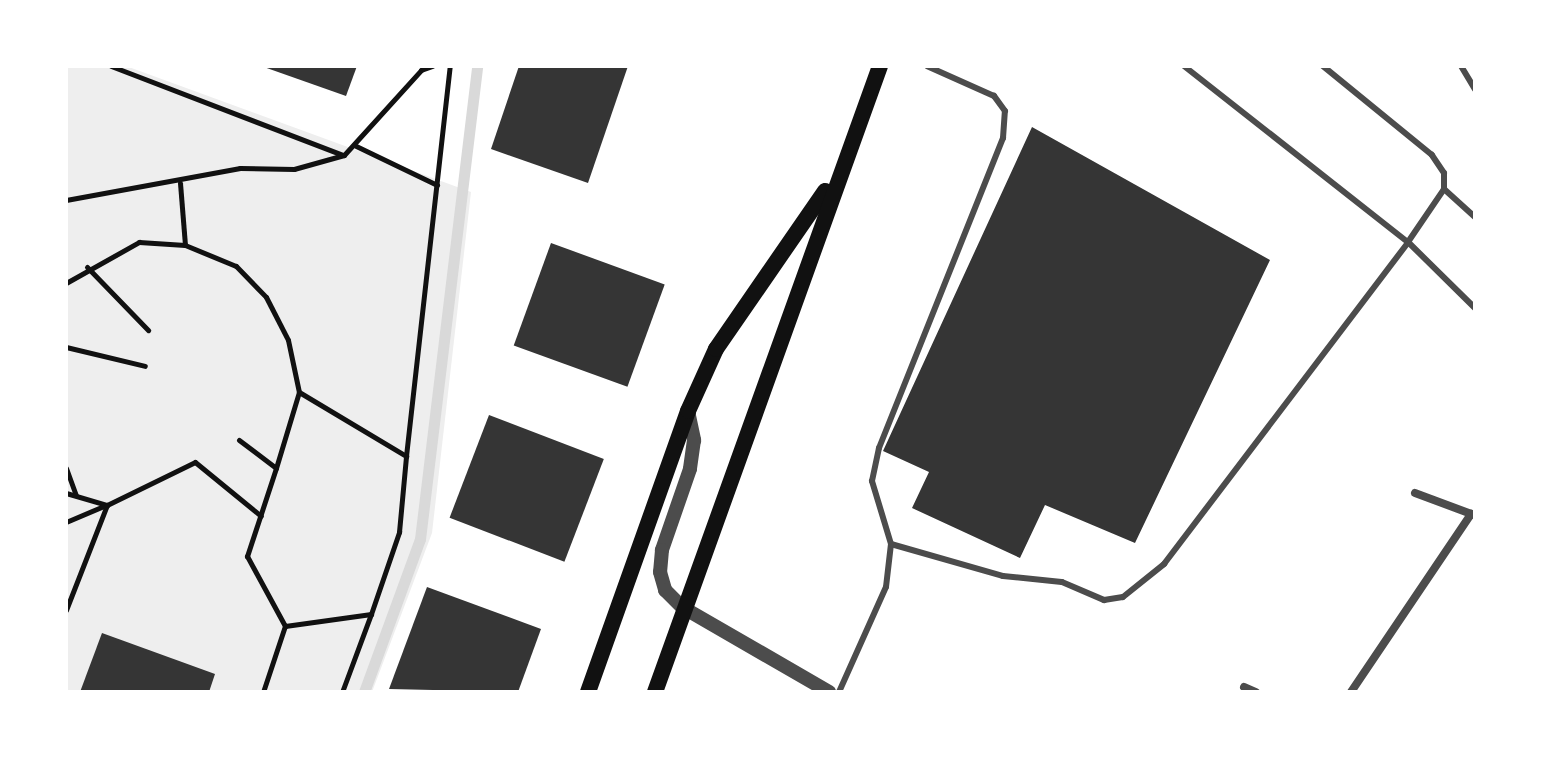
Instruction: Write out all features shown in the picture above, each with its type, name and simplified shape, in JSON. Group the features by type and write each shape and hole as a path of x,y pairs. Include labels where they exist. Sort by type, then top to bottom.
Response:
{"main road":[{"path":"655,692 682,607 880,66"},
{"path":"588,692 688,411 716,349 764,286 841,166"}],"street":[{"path":"688,411 694,440 690,469 660,572 665,590 682,607 829,692"},
{"path":"1351,692 1473,514 1415,493"},
{"path":"1244,687 1256,692"}],"lane":[{"path":"839,692 886,587 891,544 872,481 879,448 923,347 1004,125 1005,111 994,96 927,66"},
{"path":"1184,66 1408,242 1475,308"},
{"path":"891,544 1003,576 1062,582 1104,600 1123,597 1164,564 1408,242 1444,189 1444,173 1432,155 1323,66"},
{"path":"1461,66 1475,89"},
{"path":"1444,189 1475,217"}],"path":[{"path":"111,66 344,155"},
{"path":"66,200 180,183 240,168 294,169 344,155 356,146 421,70 432,66"},
{"path":"342,692 399,532 450,66"},
{"path":"356,146 437,185"},
{"path":"180,183 185,245"},
{"path":"66,283 87,267 139,242 185,245 236,266 266,297 288,340 299,392 247,556 285,626 263,692"},
{"path":"87,267 148,330"},
{"path":"66,347 145,366"},
{"path":"299,392 406,456"},
{"path":"239,440 276,468"},
{"path":"66,522 195,462 261,516"},
{"path":"66,468 77,496"},
{"path":"66,493 107,505"},
{"path":"66,610 107,505"},
{"path":"66,582 76,585"},
{"path":"285,626 371,614"}],"shaded area":[{"path":"66,66 126,66 471,192 432,533 372,692 66,692"}],"building":[{"path":"261,66 357,66 346,96"},
{"path":"519,66 628,66 588,183 491,149"},
{"path":"1032,127 1270,260 1135,543 1045,505 1020,558 912,508 929,472 883,451"},
{"path":"551,243 665,284 627,387 514,345"},
{"path":"489,415 604,459 564,562 450,518"},
{"path":"427,587 541,629 518,692 389,689"},
{"path":"102,633 215,674 209,692 80,692"}],"waterway":[{"path":"364,692 420,539 477,66"}]}
